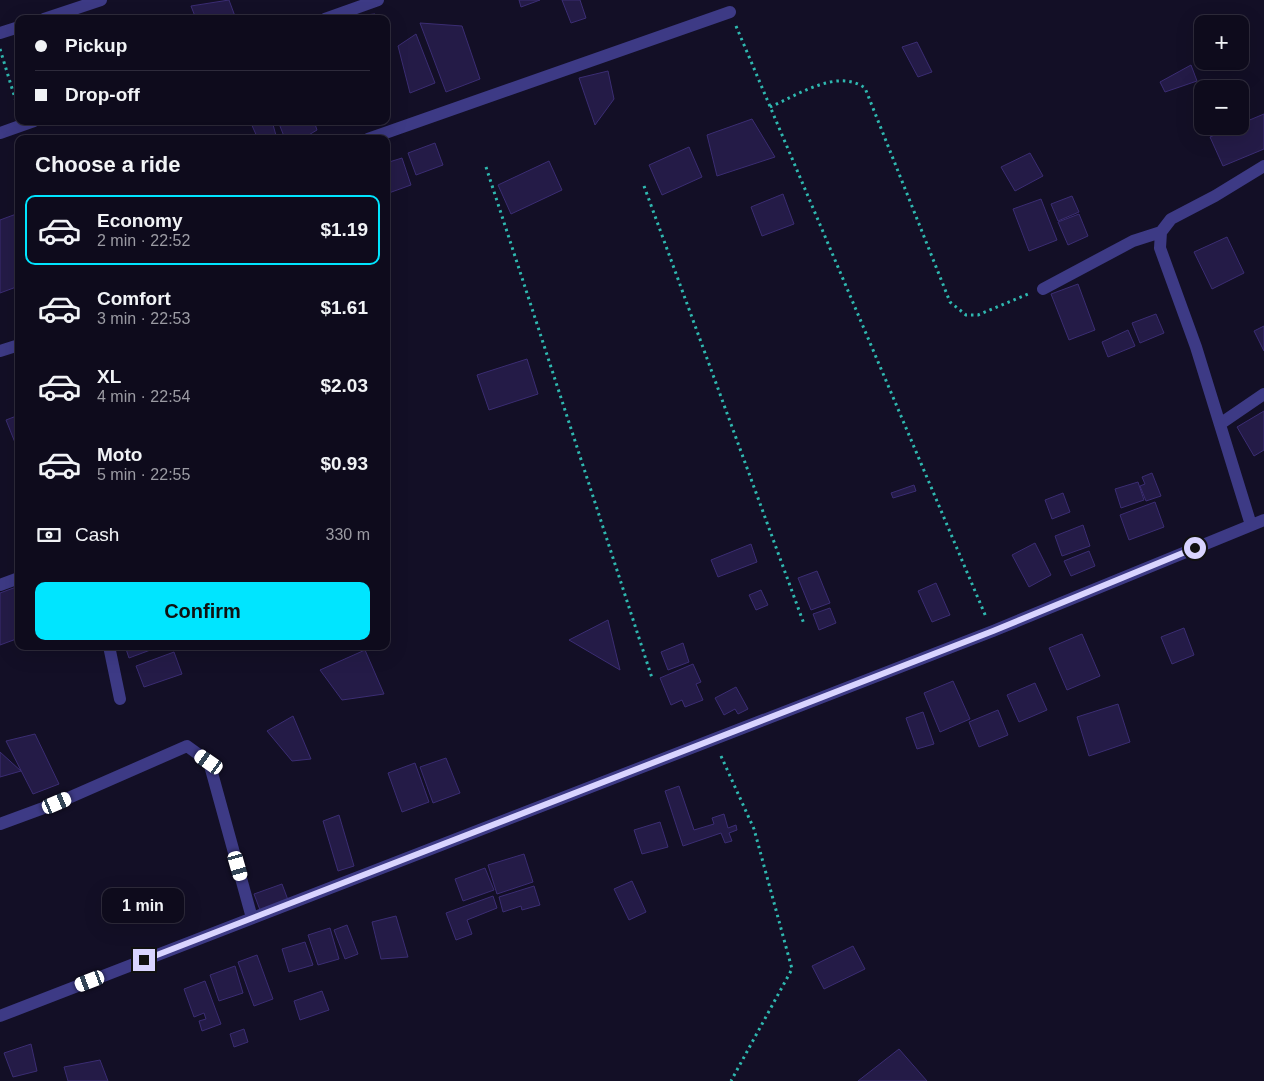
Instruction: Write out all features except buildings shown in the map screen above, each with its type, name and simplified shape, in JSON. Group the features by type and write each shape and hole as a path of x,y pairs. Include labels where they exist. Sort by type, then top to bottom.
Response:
{"street":[{"path":"56,15 101,0"},
{"path":"336,15 378,0"},
{"path":"379,135 730,12"},
{"path":"0,33 15,28"},
{"path":"0,133 23,125"},
{"path":"1251,525 1196,348 1160,248 1161,232 1171,219 1215,196 1264,166"},
{"path":"1042,288 1133,241 1161,232"},
{"path":"0,351 15,346"},
{"path":"1220,424 1264,394"},
{"path":"0,1016 993,631 1264,520"},
{"path":"0,585 15,579"},
{"path":"110,650 120,699"},
{"path":"0,824 57,803 186,746 209,762 252,918"}],"path":[{"path":"730,12 961,561 993,631"},
{"path":"0,49 15,98"},
{"path":"770,107 840,80 855,81 860,84 865,88 950,302 966,315 978,315 1042,288"},
{"path":"486,166 652,678"},
{"path":"644,186 804,624"},
{"path":"713,739 754,829 792,969 731,1081"}],"route":[{"path":"144,960 993,631 1195,548"}]}
